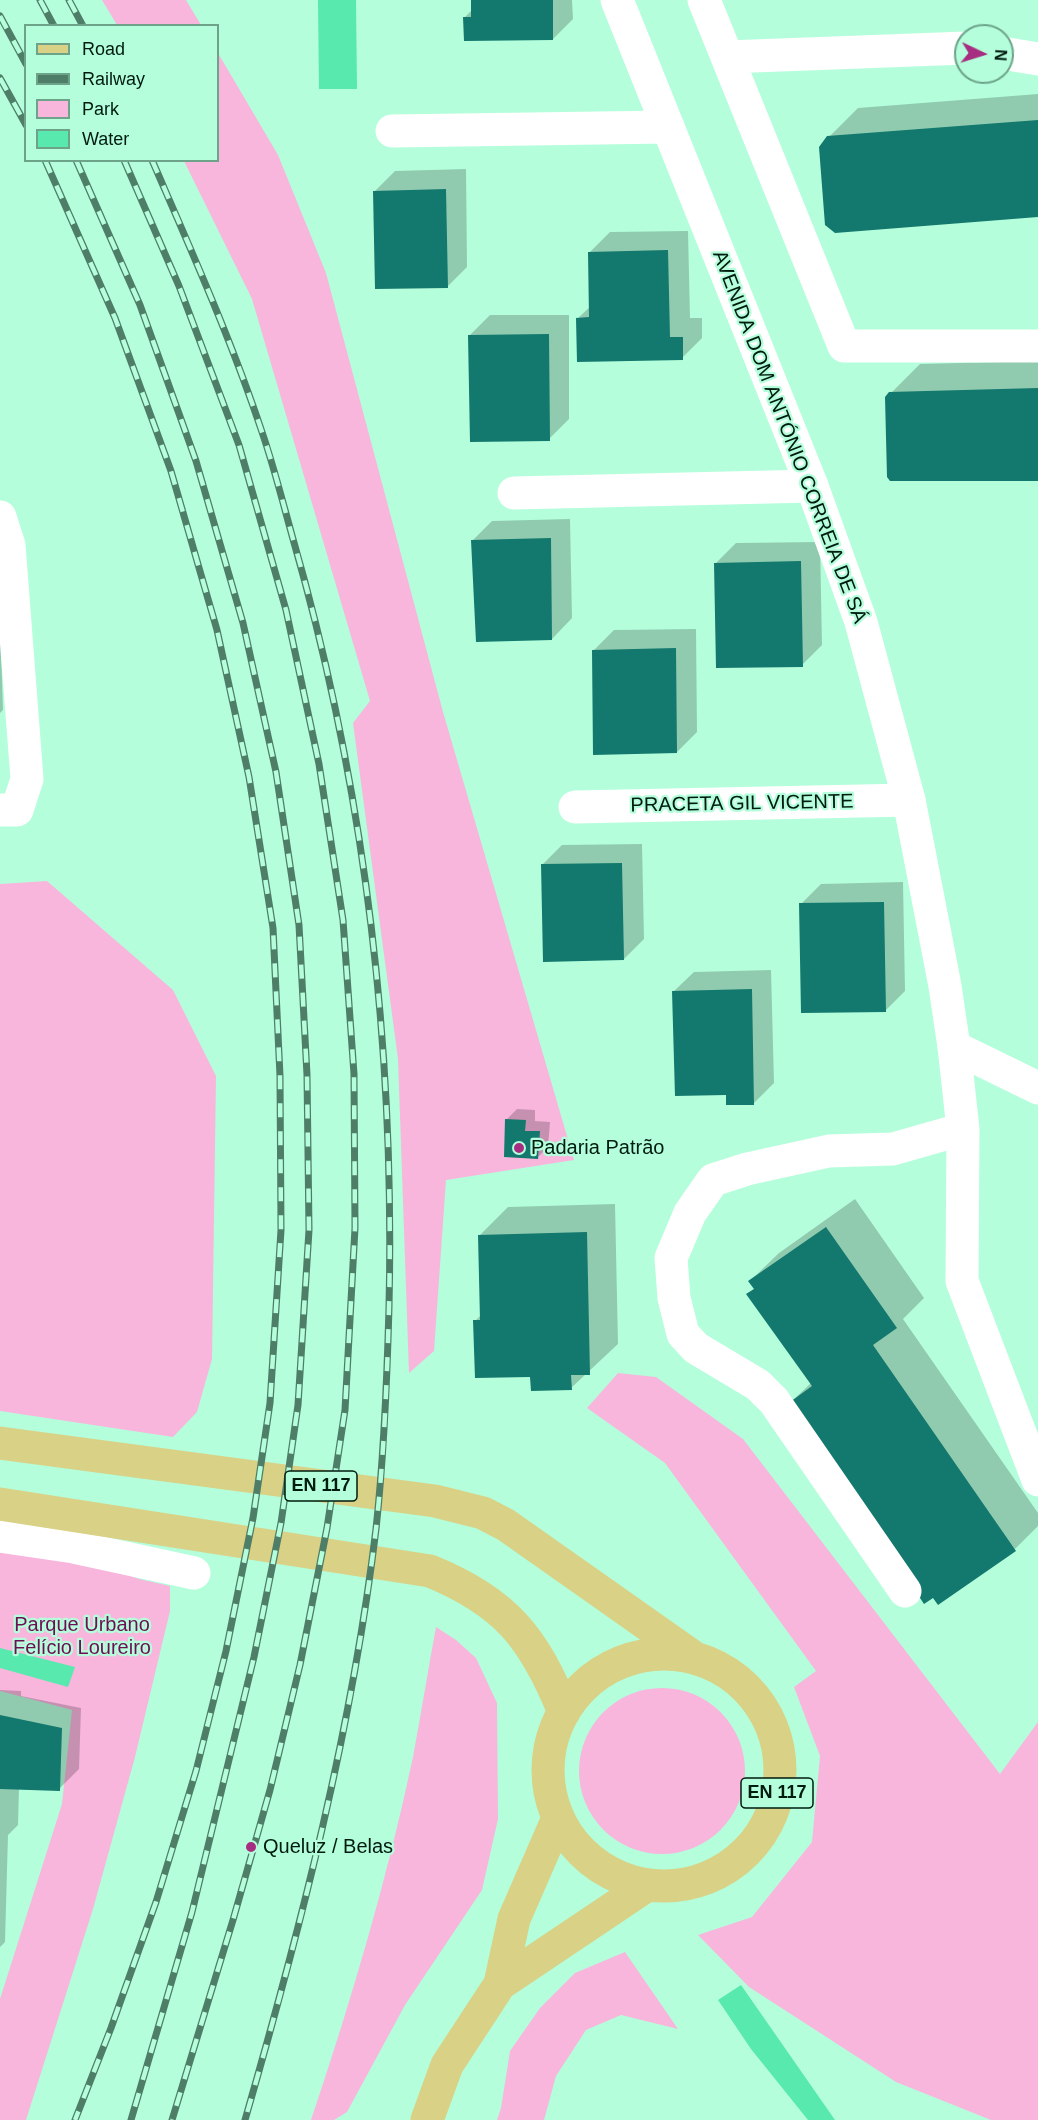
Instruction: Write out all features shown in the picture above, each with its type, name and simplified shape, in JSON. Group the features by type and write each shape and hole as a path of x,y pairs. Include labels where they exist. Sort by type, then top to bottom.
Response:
{"main road":[{"name":"EN 117","path":"0,1443 435,1501 483,1513 537,1545 692,1656 742,1683 774,1731 781,1781 766,1829 739,1861 695,1884 646,1886 609,1874 579,1850 558,1818 548,1782 550,1746 564,1712 587,1683 619,1663 655,1654 692,1656"},
{"path":"0,1504 430,1571 457,1582 490,1604 528,1640 549,1675 564,1712"},
{"path":"427,2120 447,2065 500,1984 514,1919 558,1818"},
{"path":"500,1984 646,1886"}],"street":[{"name":"AVENIDA DOM ANTÓNIO CORREIA DE SÁ","path":"617,0 812,486 861,622 909,800 945,986 963,1129 962,1281 1038,1480"},
{"path":"704,0 844,346 1038,346"},
{"path":"727,57 954,48"},
{"path":"1014,55 1038,59"},
{"path":"392,131 668,127"},
{"path":"514,493 812,486"},
{"path":"0,517 9,545 27,779 8,810"},
{"name":"PRACETA GIL VICENTE","path":"575,807 909,800"},
{"path":"954,1047 1038,1088"},
{"path":"905,1591 774,1401 758,1385 696,1348 683,1335 674,1298 671,1258 690,1213 713,1180 747,1168 829,1151 894,1149 963,1129"},
{"path":"0,1536 74,1547 194,1573"}],"green space":[{"path":"102,0 186,0 200,24 116,24"},
{"path":"219,55 278,155 326,273 443,712 574,1160 446,1180 434,1351 409,1373 398,1059 353,723 370,701 252,299 184,162 219,162"},
{"path":"47,881 173,990 216,1076 212,1359 197,1412 173,1437 0,1411 0,884"},
{"path":"618,1373 656,1377 743,1439 1000,1774 1038,1722 1038,2120 991,2120 896,2082 749,1987 698,1935 752,1917 812,1842 820,1756 794,1687 816,1671 665,1463 587,1408"},
{"name":"Parque Urbano Felício Loureiro","path":"0,1545 112,1569 139,1579 170,1586 170,1611 135,1757 93,1909 26,2120 0,2120 0,1999 62,1804 72,1710 0,1691"},
{"path":"436,1627 456,1640 476,1658 497,1703 498,1819 482,1890 405,2005 347,2112 334,2120 311,2120 354,1985 392,1849 413,1757"},
{"path":"662,1688 694,1694 721,1712 739,1739 745,1771 739,1803 721,1830 694,1848 662,1854 630,1848 603,1830 585,1803 579,1771 585,1739 603,1712 630,1694"},
{"path":"625,1952 678,2029 621,2015 586,2030 556,2076 544,2120 497,2120 510,2051 540,2008 575,1973"}],"water":[{"path":"318,0 356,0 357,89 319,89"},
{"path":"0,1648 75,1667 68,1687 0,1668"},
{"path":"741,1985 835,2120 808,2120 751,2049 718,2000"}],"building":[{"path":"471,0 553,0 553,40 464,41 463,17 471,17"},
{"path":"1038,120 1038,217 835,233 825,225 819,147 827,136"},
{"path":"446,189 448,288 375,289 373,191"},
{"path":"668,250 670,337 683,337 683,360 577,362 576,318 589,317 588,252"},
{"path":"549,334 550,441 470,442 468,335"},
{"path":"1038,388 1038,481 890,481 887,477 885,397 889,392"},
{"path":"551,538 552,640 476,642 471,540"},
{"path":"801,561 803,667 716,668 714,563"},
{"path":"676,648 677,753 593,755 592,650"},
{"path":"622,863 624,960 543,962 541,864"},
{"path":"884,902 886,1012 801,1013 799,903"},
{"path":"752,989 754,1105 726,1105 726,1095 675,1096 672,991"},
{"path":"505,1119 526,1120 525,1131 540,1131 538,1159 504,1157"},
{"path":"826,1227 897,1328 873,1345 1016,1551 938,1605 933,1598 924,1604 790,1402 812,1386 746,1294 754,1289 748,1281"},
{"path":"587,1232 590,1375 571,1375 572,1390 531,1391 530,1377 475,1378 473,1320 480,1320 478,1235"},
{"path":"0,1715 62,1728 60,1791 0,1789"}],"railway":[{"path":"40,0 53,24"},
{"path":"69,0 82,24"},
{"path":"0,16 24,60"},
{"path":"0,78 24,121"},
{"path":"46,162 115,318 171,471 217,630 249,777 273,928 280,1076 281,1230 270,1403 253,1518 226,1651 196,1771 156,1902 75,2120"},
{"path":"77,162 140,305 196,461 243,623 276,772 299,925 307,1075 309,1230 298,1405 281,1523 254,1657 192,1912 131,2120"},
{"path":"125,162 179,286 239,445 286,610 319,764 343,920 354,1074 355,1228 345,1410 327,1528 300,1665 270,1790 172,2120"},
{"path":"153,162 210,295 250,397 274,472 318,633 357,823 370,919 387,1112 390,1210 386,1391 379,1501 366,1604 339,1753 305,1901 245,2120"}],"place":[{"name":"Padaria Patrão","path":"519,1148"},
{"name":"Queluz / Belas","path":"251,1847"}]}
